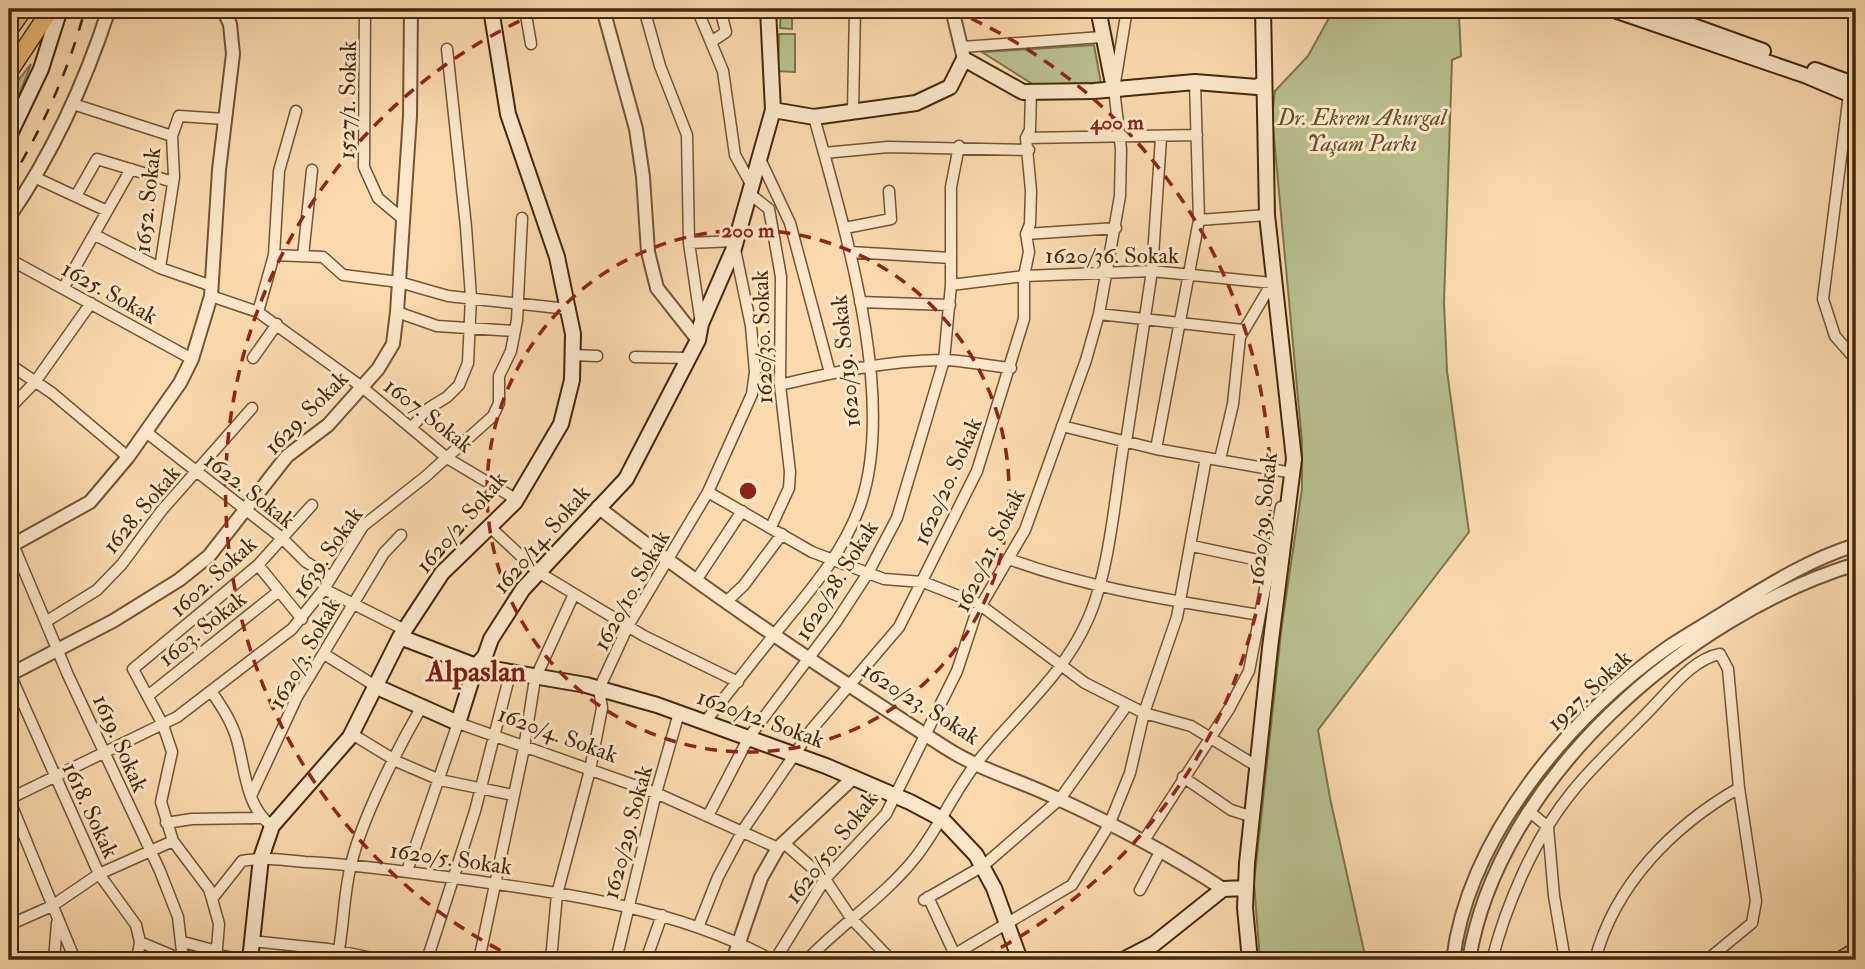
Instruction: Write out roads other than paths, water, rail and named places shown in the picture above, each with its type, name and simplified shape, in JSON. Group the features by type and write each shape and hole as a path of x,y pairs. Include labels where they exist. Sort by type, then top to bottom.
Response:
{"highway":[{"path":"9,30 24,9"},
{"path":"9,72 51,9"},
{"path":"1843,960 1856,952"}],"main road":[{"path":"9,136 41,69 60,9"},
{"name":"1620/2. Sokak","path":"266,822 352,734 402,634 442,573 514,502 561,424 572,380 568,309 556,257 508,114 491,9"},
{"name":"1620/14. Sokak","path":"458,723 476,666 523,589 626,479 639,460 698,340 701,324 735,245 773,110 768,9"},
{"path":"1098,9 1114,89"},
{"name":"1620/39. Sokak","path":"1248,959 1246,888 1252,817 1291,472 1266,215 1263,9"},
{"path":"1611,9 1854,92"},
{"path":"1646,9 1854,92"},
{"path":"773,110 814,117 916,103 950,86 963,53 1023,92 1114,89 1195,82 1257,87 1263,83"},
{"name":"1620/12. Sokak","path":"402,634 476,666 599,689 678,713 749,737 896,795 942,820 983,866 1009,925 1020,960"},
{"name":"1620/4. Sokak","path":"377,688 458,723"},
{"path":"249,960 266,822"},
{"path":"1123,960 1154,944 1223,889 1246,888"}],"street":[{"path":"9,217 55,143 73,104 109,9"},
{"path":"11,542 90,502 146,432 180,383 192,359 212,291 225,119 233,54 230,24 223,9"},
{"name":"1527/1. Sokak","path":"365,9 364,167 378,198 404,220"},
{"name":"1629. Sokak","path":"9,674 59,650 179,580 209,556 287,456 328,425 362,387 393,344 404,220 411,89 411,9"},
{"path":"525,9 531,44"},
{"path":"603,9 636,130 643,177 648,252 657,288 698,340"},
{"path":"644,9 660,66 687,135 689,243 701,324"},
{"name":"1620/30. Sokak","path":"697,9 723,71 735,155 751,189 769,209 777,246 781,277 780,385 790,472 789,488 771,527"},
{"path":"711,42 726,32 720,9"},
{"path":"853,111 855,9"},
{"path":"952,9 963,53 1102,37"},
{"name":"1620/21. Sokak","path":"896,795 957,671 979,604 983,602 1025,530 1099,314 1105,272 1116,228 1120,139 1114,89 1127,9"},
{"path":"411,428 429,408 447,397 458,385 468,363 471,298 463,185 452,120 447,49"},
{"path":"1156,449 1199,220 1195,82"},
{"name":"1620/20. Sokak","path":"699,925 718,877 743,830 849,684 900,627 977,471 1011,369 1024,319 1024,276 1030,252 1027,234 1030,224 1029,150 1026,138 1030,130 1031,92"},
{"path":"1854,92 1824,299 1835,336 1856,360"},
{"path":"73,104 172,136 179,116 225,119"},
{"path":"258,312 274,255 279,171 296,111"},
{"name":"1620/19. Sokak","path":"704,723 775,633 812,592 833,560 860,504 869,469 872,436 868,366 860,302 845,228 814,117"},
{"path":"1026,138 1120,139 1197,135"},
{"name":"1652. Sokak","path":"160,268 173,182 172,136"},
{"path":"807,960 851,918 881,895 914,859 942,820 976,764 1062,665 1088,619 1099,586 1146,321 1161,138"},
{"path":"824,153 888,147 959,146 1029,150"},
{"name":"1620/28. Sokak","path":"708,816 749,737 868,573 897,518 944,360 951,285 951,187 959,146"},
{"path":"76,196 97,159 173,182"},
{"path":"760,159 790,223 830,373"},
{"path":"64,287 131,169"},
{"path":"303,256 312,170"},
{"path":"34,177 107,211"},
{"path":"845,228 891,219 889,191"},
{"path":"1199,220 1266,215"},
{"name":"1639. Sokak","path":"9,799 163,725 211,691 302,619 363,526 494,416 499,403 499,376 511,351 518,302 522,218"},
{"path":"1027,234 1116,228"},
{"name":"1607. Sokak","path":"95,235 258,312 277,324 362,387 447,458 509,495 514,502"},
{"path":"689,243 735,245"},
{"name":"1620/10. Sokak","path":"551,960 557,894 590,770 602,708 599,689 628,626 708,492 752,394 755,372 751,326 735,245"},
{"path":"850,252 951,258"},
{"path":"274,255 323,257 343,275 399,282 448,296 568,309"},
{"name":"1625. Sokak","path":"9,259 192,359"},
{"name":"1620/36. Sokak","path":"951,285 1024,276 1152,271 1272,283"},
{"path":"1220,460 1233,404 1243,330 1272,283"},
{"path":"860,302 950,305"},
{"path":"9,409 36,382 91,303"},
{"path":"397,312 437,326 513,331"},
{"path":"1099,314 1243,330"},
{"path":"253,358 277,324"},
{"path":"572,355 597,356"},
{"path":"635,357 689,358"},
{"path":"780,385 868,366 944,360 1011,369"},
{"path":"9,364 36,382 128,457"},
{"name":"1628. Sokak","path":"47,621 97,590 122,564 162,510 197,474 252,408"},
{"path":"1062,426 1156,449 1291,472 1249,671 1143,842"},
{"name":"1622. Sokak","path":"146,432 282,538 306,562 331,577"},
{"path":"1127,705 1060,799 983,866 926,898 950,957 1009,925 1072,885 1108,825 1130,774 1144,713 1180,602 1206,457"},
{"path":"708,492 833,560 884,579 923,582 979,604 1086,683 1144,713 1191,726 1258,767"},
{"name":"1602. Sokak","path":"149,695 133,669 258,565 312,505"},
{"name":"1620/23. Sokak","path":"598,507 808,659 976,764 1060,799 1161,850 1223,889"},
{"path":"697,579 743,511"},
{"path":"490,527 538,572 628,626 738,682"},
{"path":"727,601 744,585 782,534"},
{"name":"1620/3. Sokak","path":"251,796 297,696 384,553 401,535"},
{"name":"1619. Sokak","path":"11,542 178,917 183,960"},
{"name":"1927. Sokak","path":"1453,960 1464,909 1491,846 1527,785 1556,750 1607,699 1669,647 1815,561 1856,545"},
{"path":"1192,546 1272,563"},
{"path":"1009,559 1050,574 1099,586 1260,615"},
{"name":"1927. Sokak","path":"1469,960 1479,916 1508,846 1546,786 1597,727 1675,659 1786,592 1826,573 1856,564"},
{"path":"258,565 302,619"},
{"path":"324,589 402,634"},
{"name":"1603. Sokak","path":"149,695 279,591"},
{"path":"479,960 524,748 535,679 574,594"},
{"name":"1620/4. Sokak","path":"324,654 377,688"},
{"path":"1492,960 1502,921 1548,827 1572,792 1677,682 1711,656 1720,654 1728,669 1739,788 1756,901 1754,916 1742,934 1707,960"},
{"name":"1618. Sokak","path":"9,674 99,874 136,925 140,942"},
{"path":"426,960 481,789 510,674"},
{"path":"211,691 228,716 237,739 251,796 266,822"},
{"path":"149,695 172,751 161,802 166,823 173,841 209,889 219,924 216,955"},
{"path":"338,956 351,864 367,819 421,708"},
{"name":"1620/29. Sokak","path":"616,960 678,713"},
{"name":"1620/4. Sokak","path":"458,723 656,793 781,846 825,879 851,918 891,960"},
{"name":"1620/14. Sokak","path":"407,871 458,723"},
{"path":"352,734 395,760 440,780 513,795"},
{"path":"733,960 761,878 781,846 854,777"},
{"path":"1183,777 1231,810 1252,817"},
{"path":"1595,960 1609,920 1640,871 1680,830 1710,805 1739,788"},
{"name":"1620/50. Sokak","path":"773,960 825,879 886,814 896,795"},
{"path":"9,799 75,960"},
{"path":"1530,812 1548,827 1554,896 1565,960"},
{"path":"166,823 192,819 266,822"},
{"path":"9,925 52,906 99,874 173,841"},
{"path":"1140,890 1161,850"},
{"path":"212,899 242,861 261,858"},
{"name":"1620/5. Sokak","path":"261,858 351,864 557,894 699,925 740,942 773,960"},
{"path":"646,960 662,915"},
{"path":"54,960 58,919"},
{"path":"252,941 375,960"},
{"path":"136,960 140,942 183,960"},
{"path":"183,942 216,955 249,960"}],"railway":[{"path":"9,183 33,142 53,99 85,9"}],"district":[{"name":"Alpaslan","path":"476,671"}],"park label":[{"name":"Dr. Ekrem Akurgal Yaşam Parkı","path":"1362,130"}]}
